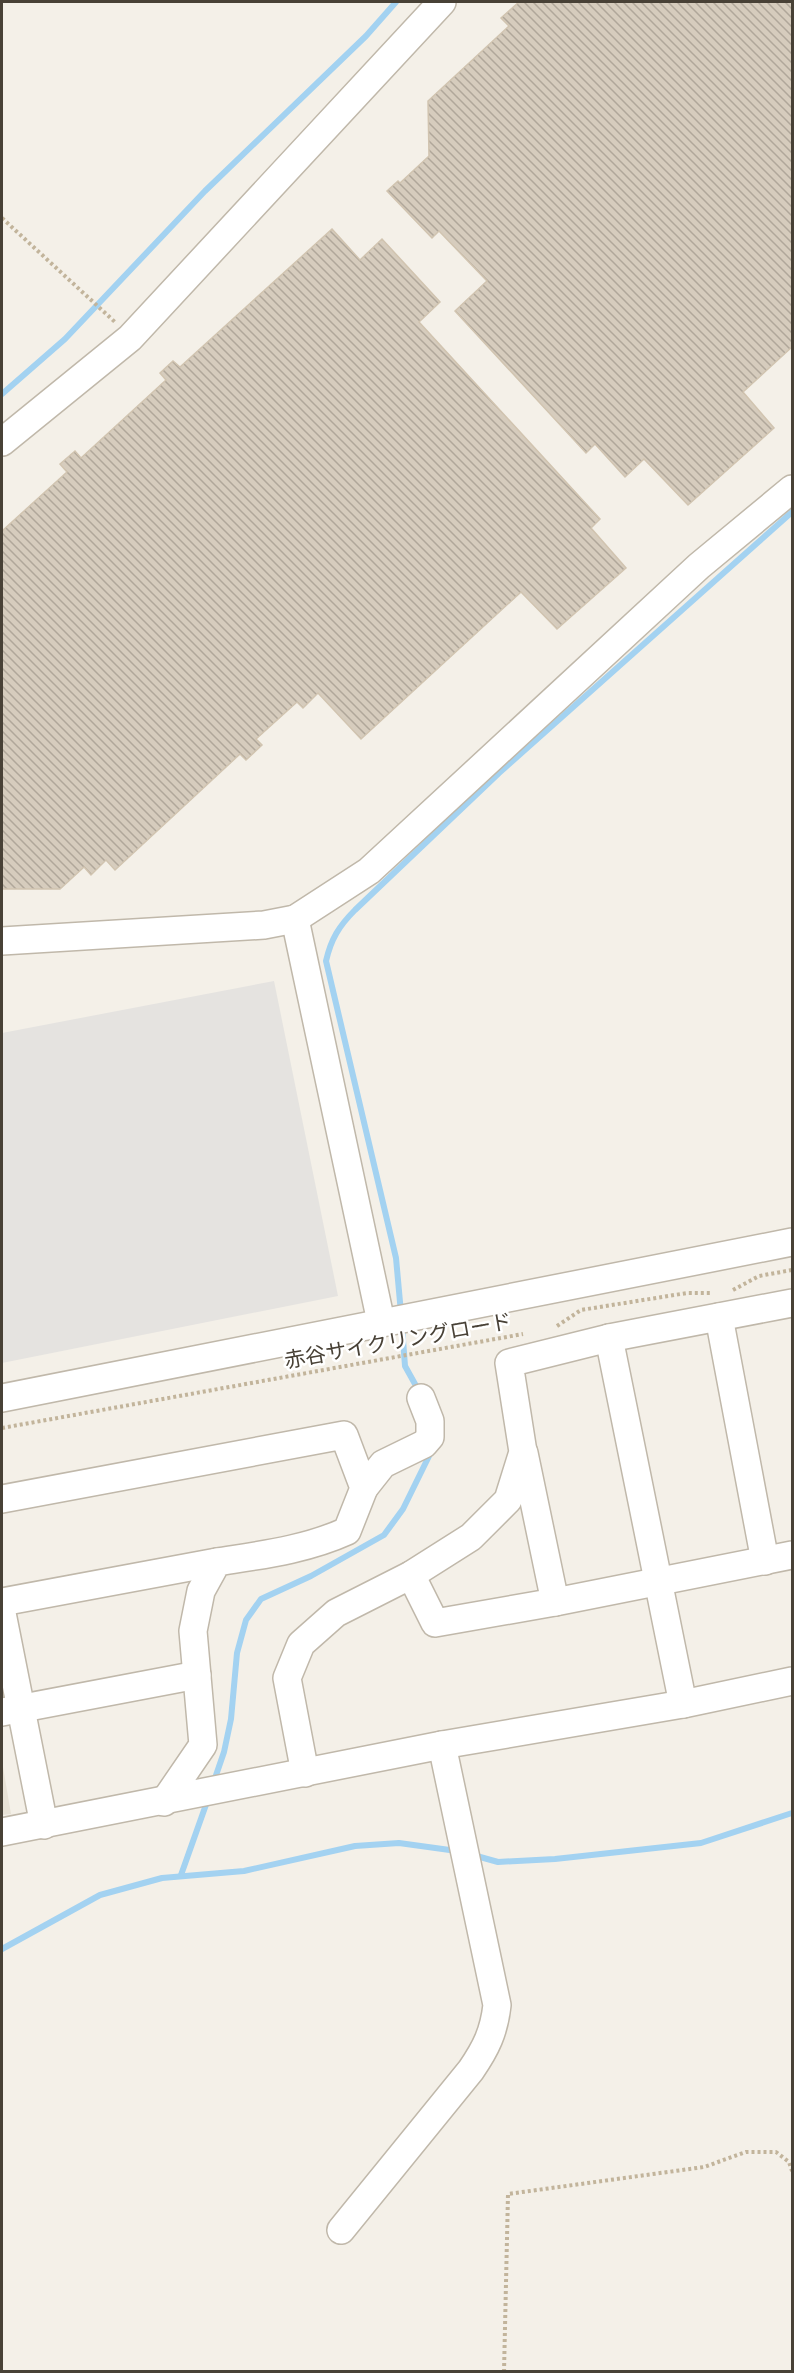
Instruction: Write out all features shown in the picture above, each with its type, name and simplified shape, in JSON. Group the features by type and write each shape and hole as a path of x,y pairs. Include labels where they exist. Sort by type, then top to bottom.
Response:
{"street":[{"path":"2,442 130,338 442,2"},
{"path":"2,941 264,925 294,919 369,871 699,566 792,489"},
{"path":"294,919 381,1322"},
{"path":"2,1398 792,1242"},
{"path":"555,1602 524,1452 509,1363 609,1338 720,1301 792,1303"},
{"path":"720,1301 765,1561"},
{"path":"609,1338 683,1704"},
{"path":"2,1602 296,1549 323,1542 347,1532 364,1488 383,1464 424,1444 430,1437 430,1421 421,1398"},
{"path":"2,1499 344,1435 364,1488"},
{"path":"305,1773 287,1678 301,1644 336,1613 411,1575 471,1536 508,1500 524,1452"},
{"path":"411,1575 435,1623 555,1602 792,1554"},
{"path":"164,1802 203,1745 193,1631 201,1591 217,1562"},
{"path":"2,1613 11,1710 44,1825"},
{"path":"11,1710 197,1675"},
{"path":"2,1832 164,1802 442,1745 683,1704 792,1681"},
{"path":"341,2230 471,2070 488,2046 494,2029 496,2005 442,1745"}],"path":[{"path":"2,218 130,338"},
{"path":"554,1328 581,1310 687,1293 720,1301 759,1276 792,1270"},
{"name":"赤谷サイクリングロード","path":"2,1428 530,1332"},
{"path":"504,2372 508,2194 705,2167 746,2152 776,2152 789,2162 792,2171"}],"shaded area":[{"path":"274,981 338,1296 2,1363 2,1033"},
{"path":"2,1761 11,1814 2,1815"}],"building":[{"path":"519,2 792,2 792,347 743,392 774,428 688,505 644,459 625,477 595,444 586,453 455,311 487,281 439,231 432,238 387,191 398,181 400,183 429,156 428,101 509,26 501,18"},
{"path":"332,229 360,260 382,239 440,302 419,322 600,519 591,528 626,568 557,629 521,592 361,739 318,693 303,708 297,702 256,739 262,745 246,760 240,754 115,870 106,860 91,875 84,867 60,889 2,889 2,531 67,472 60,464 75,451 81,458 166,380 160,373 173,361 180,367"}],"waterway":[{"path":"2,394 65,339 205,191 366,36 396,2"},
{"path":"401,1313 396,1258 326,961 333,939 355,910 499,773 792,512"},
{"path":"402,1326 405,1366 420,1393"},
{"path":"213,1784 224,1752 231,1719 237,1653 246,1620 261,1599 311,1576 384,1535 403,1509 432,1450"},
{"path":"181,1875 208,1799"},
{"path":"473,1855 498,1862 555,1859 701,1843 792,1813"},
{"path":"2,1949 100,1895 162,1878 244,1871 355,1846 399,1843 457,1851"}]}
